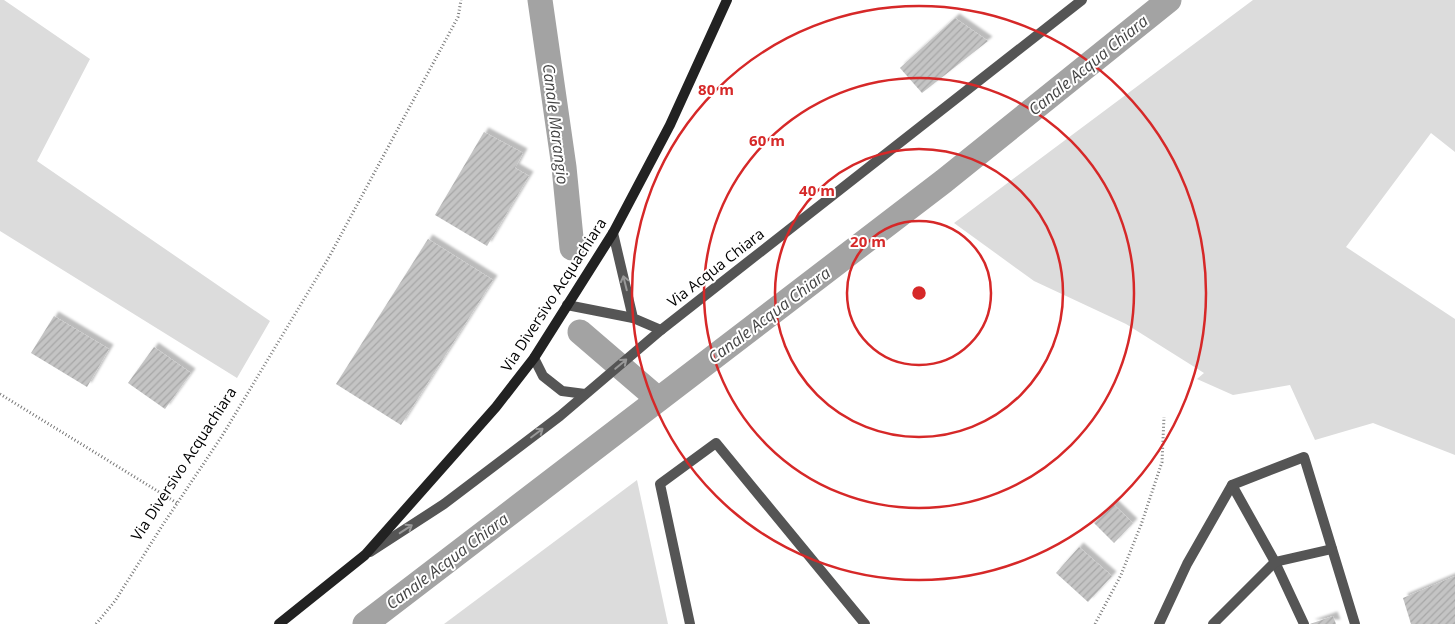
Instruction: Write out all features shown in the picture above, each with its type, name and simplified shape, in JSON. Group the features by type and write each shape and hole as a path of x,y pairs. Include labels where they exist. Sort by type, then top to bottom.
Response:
{"main road":[{"name":"Via Diversivo Acquachiara","path":"279,624 365,555 496,407 534,358 613,233 670,125 727,0"}],"street":[{"name":"Via Acqua Chiara","path":"365,555 444,504 560,416 661,330 1082,0"},
{"path":"613,233 633,318"},
{"path":"567,305 633,318 661,330"},
{"path":"534,358 543,376 562,391 585,394"},
{"path":"690,624 660,484 716,443 865,624"},
{"path":"1160,624 1188,564 1232,485 1304,457 1354,624"},
{"path":"1232,485 1275,562 1304,624"},
{"path":"1213,624 1275,562 1332,549"}],"path":[{"name":"Via Diversivo Acquachiara","path":"96,624 115,601 222,436 328,260 458,17 461,0"},
{"path":"0,394 178,503"},
{"path":"1095,624 1121,575 1150,498 1162,462 1164,417"}],"shaded area":[{"path":"0,0 4,0 90,59 37,161 270,321 237,378 0,231"},
{"path":"1253,0 1455,0 1455,152 1431,133 1346,247 1455,319 1455,455 1373,423 1315,440 1290,385 1233,395 1197,379 1204,373 1126,324 1034,281 954,223"},
{"path":"637,480 668,624 444,624"}],"building":[{"path":"955,18 988,41 922,93 900,68"},
{"path":"484,132 523,153 515,168 529,176 487,246 435,215"},
{"path":"428,239 493,280 401,425 336,384"},
{"path":"54,316 109,349 87,387 31,353"},
{"path":"154,347 191,373 165,409 128,383"},
{"path":"1113,504 1133,523 1114,543 1094,523"},
{"path":"1079,547 1112,576 1088,602 1056,573"},
{"path":"1455,576 1455,624 1411,624 1403,598"},
{"path":"1333,616 1336,624 1310,624"}],"waterway":[{"name":"Canale Marangio","path":"540,0 564,167 572,248"},
{"name":"Canale Acqua Chiara","path":"365,624 944,181 1169,0"},
{"name":"Canale Marangio","path":"580,332 658,399"}]}
